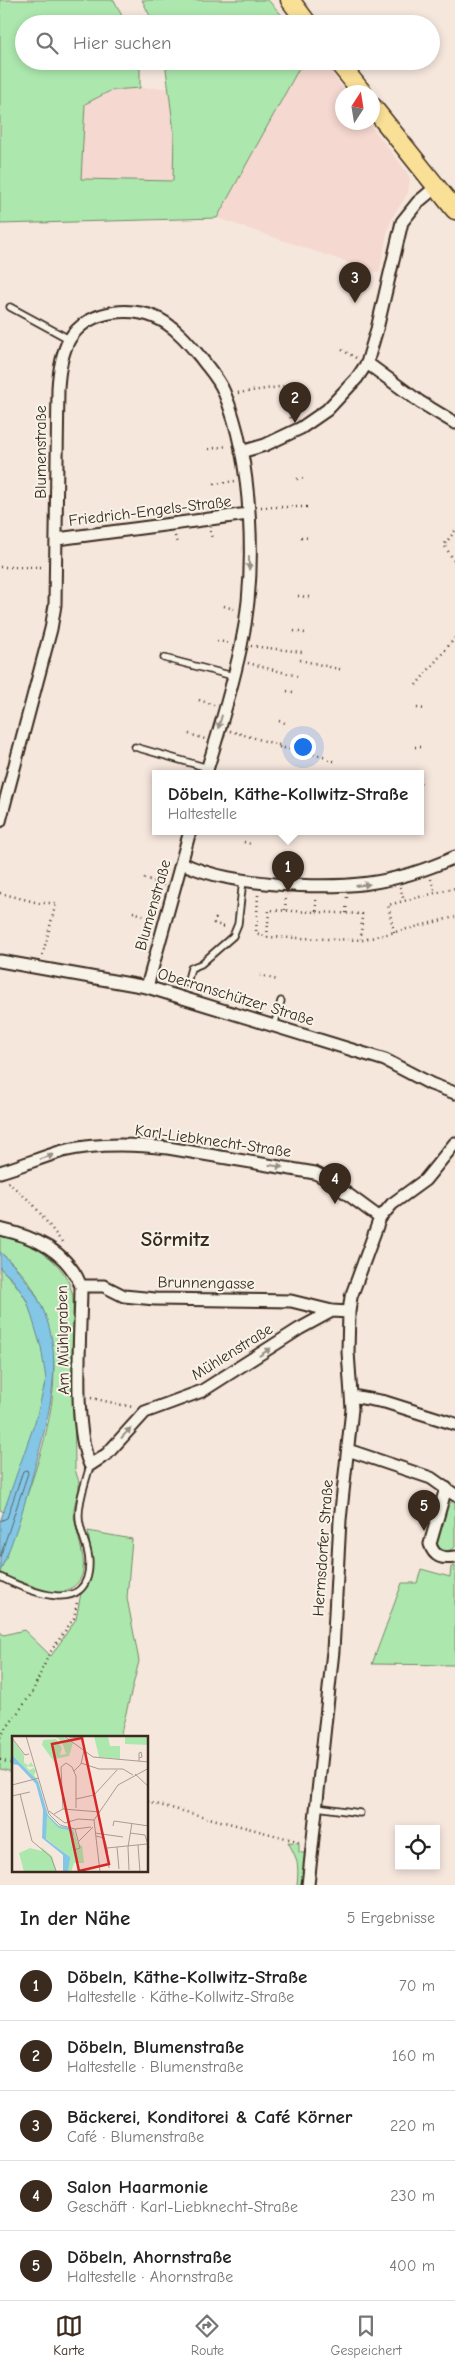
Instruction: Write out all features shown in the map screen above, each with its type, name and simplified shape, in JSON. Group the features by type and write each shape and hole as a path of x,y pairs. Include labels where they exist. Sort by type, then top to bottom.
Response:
{"main road":[{"path":"290,0 301,15"},
{"path":"344,70 356,85"},
{"path":"380,116 455,210"}],"street":[{"path":"240,448 265,445 295,432 320,416 342,396 366,363 382,308 402,222 418,202 436,188"},
{"path":"69,339 79,328 101,315 133,311 155,317 167,323 188,342 216,378 225,395 240,448 245,480 248,511 249,572 242,645 207,770"},
{"name":"Blumenstraße","path":"0,821 51,629 55,606 58,388 61,361 69,339"},
{"path":"366,363 420,402 455,424"},
{"name":"Friedrich-Engels-Straße","path":"57,539 248,511"},
{"name":"Blumenstraße","path":"147,987 189,835"},
{"path":"182,863 202,872 243,880 317,887 347,886 397,878 455,857"},
{"name":"Oberranschützer Straße","path":"0,961 147,987 385,1060 432,1084 455,1093"},
{"path":"380,1218 392,1204 425,1180 455,1143"},
{"name":"Karl-Liebknecht-Straße","path":"1,1171 64,1151 111,1145 143,1145 168,1148 315,1173 327,1179 380,1218"},
{"name":"Hermsdorfer Straße","path":"308,1885 334,1652 340,1520 352,1396 348,1352 349,1312 351,1297 380,1218"},
{"name":"Am Mühlgraben","path":"0,1229 34,1239 67,1260 76,1272 81,1286 80,1396 83,1445 90,1465"},
{"name":"Brunnengasse","path":"81,1286 104,1286 124,1296 155,1299 260,1299 291,1301 332,1311"},
{"path":"332,1311 349,1312"},
{"name":"Mühlenstraße","path":"90,1465 106,1454 145,1412 202,1391 299,1329 332,1311"},
{"path":"352,1396 385,1402 455,1424"},
{"path":"348,1450 431,1478 451,1491 430,1544 433,1553 438,1556 455,1557"}],"lane":[{"path":"10,307 69,339"},
{"path":"164,658 233,676"},
{"path":"135,747 204,770"},
{"path":"187,984 191,968 201,964 233,936 238,924 243,880"},
{"path":"274,1026 281,1001"},
{"path":"0,1577 33,1591 55,1597 69,1596 78,1591 87,1574 89,1562 78,1519 79,1506 90,1465"},
{"path":"317,1807 360,1813"}],"path":[{"path":"342,350 366,363"},
{"path":"225,395 286,386 292,426 295,432"},
{"path":"209,449 240,448"},
{"path":"297,479 305,478"},
{"path":"214,484 245,480"},
{"path":"248,511 310,507"},
{"path":"455,531 444,545 455,562"},
{"path":"301,537 309,538"},
{"path":"0,567 56,567"},
{"path":"298,596 308,597"},
{"path":"294,631 305,633"},
{"path":"416,685 455,638"},
{"path":"242,645 302,652"},
{"path":"238,660 297,676"},
{"path":"300,660 343,670"},
{"path":"287,691 293,692"},
{"path":"199,700 224,708"},
{"path":"417,708 426,709"},
{"path":"279,721 285,723"},
{"path":"219,728 279,746 328,757"},
{"path":"189,734 215,742"},
{"path":"414,747 424,747"},
{"path":"328,761 334,761"},
{"path":"244,842 251,844"},
{"path":"429,868 435,894"},
{"path":"144,878 175,889"},
{"path":"397,878 404,902"},
{"path":"258,882 256,933 267,937 361,940 455,917"},
{"path":"346,914 347,886"},
{"path":"316,912 317,887"},
{"path":"394,932 388,905 455,888"},
{"path":"0,893 39,902 56,903 40,968"},
{"path":"267,937 269,910 362,914 361,940"},
{"path":"133,912 165,922"},
{"path":"216,918 214,923 235,930"},
{"path":"260,975 277,980"},
{"path":"1,1171 8,1182 33,1204 62,1240 55,1251"},
{"path":"80,1396 145,1412"},
{"path":"0,1737 32,1693 49,1654 74,1618 78,1591"},
{"path":"149,1802 313,1845"}],"shaded area":[{"path":"298,70 330,70 341,85 335,85 335,130 374,130 410,179 408,193 393,216 388,229 379,273 217,218"},
{"path":"168,88 174,132 173,181 81,179 85,104 112,90"}],"green space":[{"path":"0,0 114,0 122,15 15,15 15,70 140,70 140,88 112,90 85,104 81,179 173,181 174,132 166,70 298,70 217,218 0,224"},
{"path":"142,0 268,0 282,15 150,15"},
{"path":"0,1233 24,1242 46,1255 63,1272 73,1296 75,1469 79,1481 74,1515 83,1562 82,1573 78,1582 69,1589 55,1594 0,1574 7,1547 43,1446 53,1393 54,1367 51,1340 45,1314 26,1278 0,1252"},
{"path":"0,1268 18,1287 30,1308 40,1340 46,1373 43,1398 34,1431 4,1512 0,1510"},
{"path":"453,1501 455,1503 455,1547 444,1551 436,1543 447,1506"},
{"path":"88,1531 132,1539 127,1598 139,1661 120,1736 12,1736 12,1772 0,1769 0,1632 4,1635 24,1630 51,1656 76,1619 81,1593 89,1576 91,1556"},
{"path":"455,1566 455,1665 372,1664 402,1583 417,1583 421,1569 450,1577 451,1567"},
{"path":"288,1842 299,1843 299,1852 307,1854 303,1885 297,1885 297,1862"}],"water":[{"path":"0,1252 23,1277 39,1302 49,1327 53,1354 53,1381 49,1409 27,1495 0,1571 0,1522 36,1419 46,1379 41,1347 27,1301 14,1281 0,1268"}],"place":[{"name":"Bäckerei, Konditorei & Café Körner","path":"355,303"},
{"name":"Döbeln, Blumenstraße","path":"295,423"},
{"name":"Döbeln, Käthe-Kollwitz-Straße","path":"288,892"},
{"name":"Salon Haarmonie","path":"335,1204"},
{"name":"Döbeln, Ahornstraße","path":"424,1531"}],"district":[{"name":"Sörmitz","path":"175,1239"}]}
